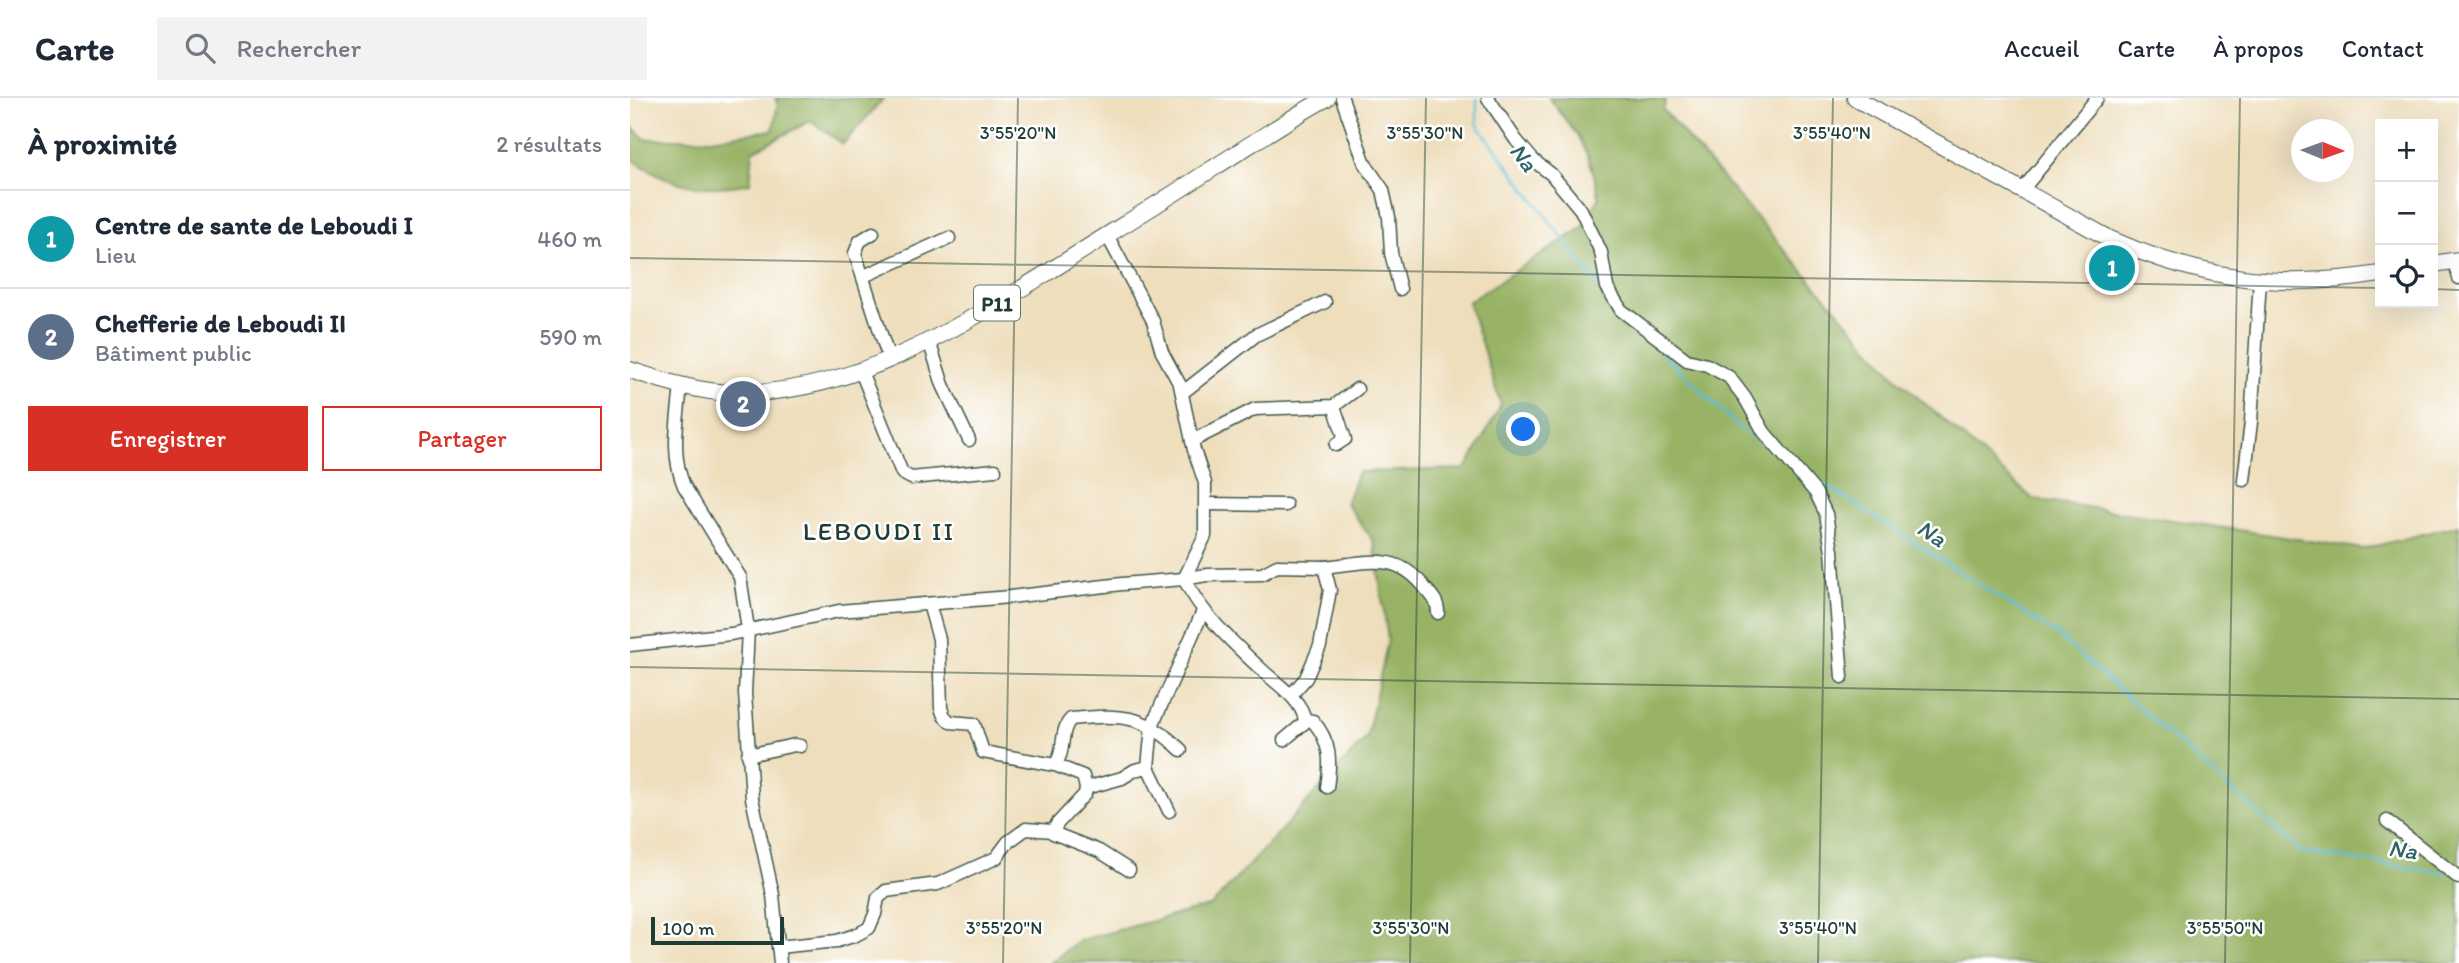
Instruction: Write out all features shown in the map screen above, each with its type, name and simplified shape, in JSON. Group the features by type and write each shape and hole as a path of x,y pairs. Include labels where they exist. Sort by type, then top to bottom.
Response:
{"main road":[{"name":"P11","path":"630,370 681,385 733,393 765,392 801,386 889,359 971,319 1327,98"},
{"path":"1855,98 2110,239 2183,267 2260,280 2334,281 2375,275"},
{"path":"2438,263 2456,260"}],"street":[{"path":"1342,98 1365,164 1383,190 1389,217 1391,253 1400,289"},
{"path":"1488,98 1524,150 1550,174 1581,210 1601,252 1607,287 1621,310 1687,360 1707,365 1729,377 1745,398 1764,432 1816,493 1826,514 1832,551 1842,677"},
{"path":"2023,190 2096,98"},
{"path":"873,233 856,247 855,253 889,359"},
{"path":"1107,235 1153,321 1161,352 1182,393 1192,441 1205,483 1207,505 1203,542 1184,579"},
{"path":"864,276 949,238"},
{"path":"2456,260 2459,278"},
{"path":"2244,480 2254,383 2260,280"},
{"path":"1182,393 1256,335 1325,302"},
{"path":"929,341 943,385 969,440"},
{"path":"860,369 902,473 906,476 911,478 995,470"},
{"path":"681,385 676,446 678,470 684,486 740,577 748,629 745,693 748,755 755,822 776,911 780,963"},
{"path":"1192,441 1255,409 1334,407 1357,389"},
{"path":"1334,407 1345,439 1336,445"},
{"path":"1207,505 1286,505"},
{"path":"630,645 731,634 839,611 1206,575 1262,574 1277,566 1324,568 1390,561 1415,575 1438,604 1438,613"},
{"path":"1291,695 1306,678 1320,646 1330,590 1324,568"},
{"path":"1184,579 1203,611 1291,695 1305,720"},
{"path":"929,604 939,639 941,708 944,716 950,722 974,724 983,752 1055,765 1083,776 1085,794 1053,831"},
{"path":"1169,811 1148,767 1152,726 1203,611"},
{"path":"1055,765 1059,762 1062,751 1065,726 1071,719 1132,718 1165,734 1181,750"},
{"path":"1284,740 1305,720 1313,720 1323,733 1331,763 1327,787"},
{"path":"748,755 800,746"},
{"path":"1086,788 1148,767"},
{"path":"2387,821 2459,878"},
{"path":"778,947 837,941 856,935 869,928 878,898 886,891 938,884 996,858 1008,842 1026,829 1053,831 1067,840 1099,851 1129,870"}],"green space":[{"path":"775,98 884,98 843,144 810,121 753,151 750,183 716,187 687,185 660,176 630,158 630,125 645,139 710,139 773,130 778,104"},
{"path":"1549,98 1666,98 1663,110 1897,379 2033,499 2363,549 2459,525 2459,963 1050,963 1078,941 1212,905 1367,737 1388,640 1374,542 1346,503 1358,472 1466,469 1501,405 1468,302 1582,228 1599,198 1588,155"}],"waterway":[{"name":"Na","path":"1477,98 1477,124 1608,299"},
{"name":"Na","path":"1639,331 1741,429 1772,450"},
{"name":"Na","path":"1804,471 2059,636 2301,852 2445,873"}],"place":[{"name":"Centre de sante de Leboudi I","path":"2112,268"},
{"name":"Chefferie de Leboudi II","path":"743,404"}],"district":[{"name":"LEBOUDI II","path":"879,531"}]}
